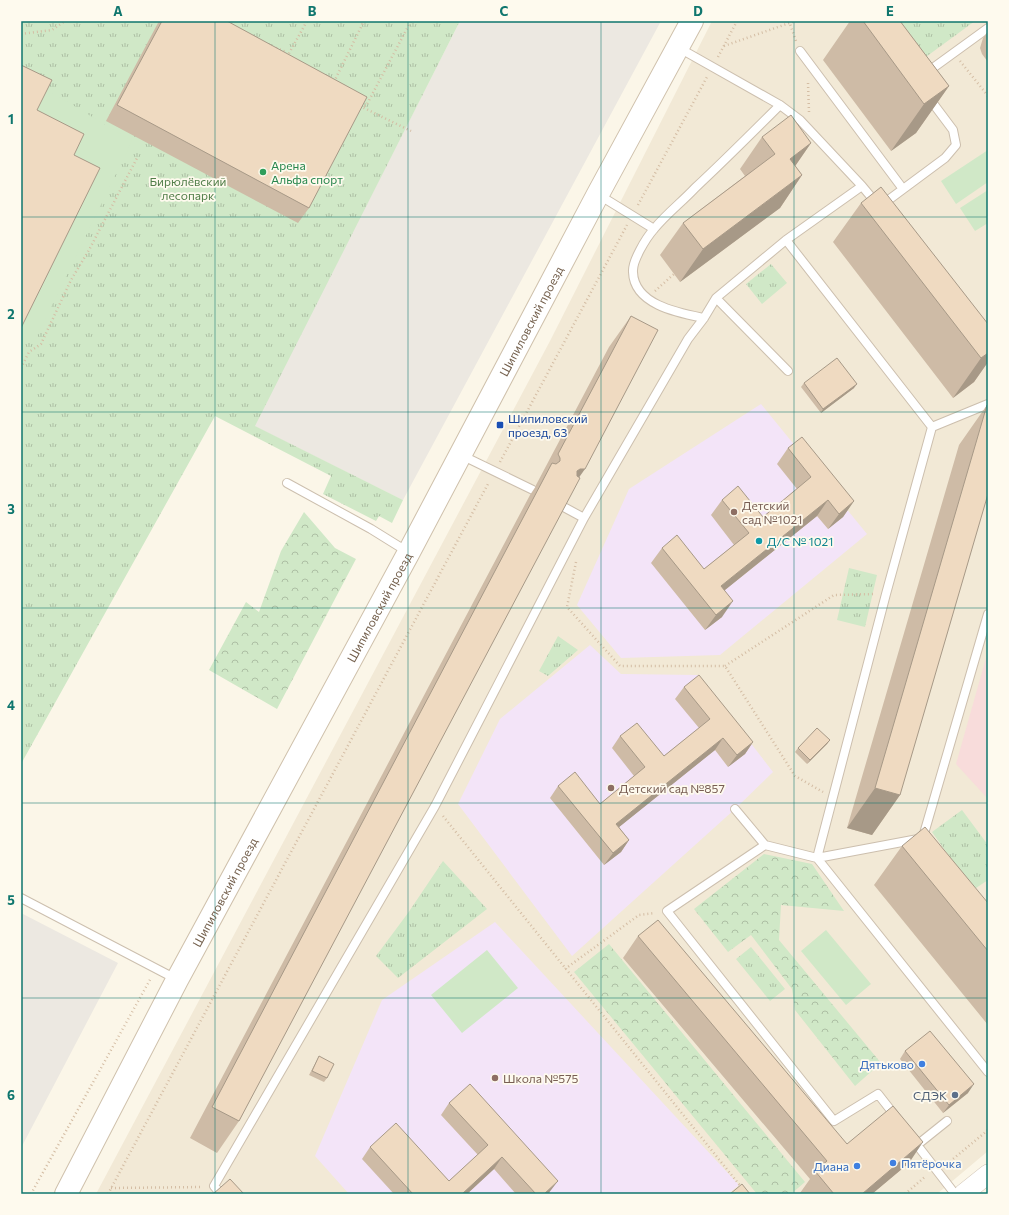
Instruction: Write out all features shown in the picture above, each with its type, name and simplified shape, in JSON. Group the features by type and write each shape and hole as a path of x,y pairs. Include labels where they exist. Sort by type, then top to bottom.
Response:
{"main road":[{"name":"Шипиловский проезд","path":"66,1194 177,980 692,21"}],"street":[{"path":"964,1194 988,1174"}],"lane":[{"path":"922,76 988,28"},
{"path":"678,48 780,105 800,120 862,186 881,210 903,189 945,158 956,144 953,130 925,93"},
{"path":"800,51 903,189"},
{"path":"704,318 687,315 668,309 646,299 637,287 633,272 638,254 654,229 780,105"},
{"path":"221,1194 214,1186 435,806 584,518 688,339 704,318 716,298 786,240 862,186"},
{"path":"598,194 654,229"},
{"path":"786,240 932,427"},
{"path":"716,298 788,371"},
{"path":"932,427 988,404"},
{"path":"817,858 886,594 932,427"},
{"path":"460,454 533,490"},
{"path":"288,483 372,529 408,552"},
{"path":"560,504 584,518"},
{"path":"734,809 765,845 817,858 925,841 988,614"},
{"path":"765,845 667,911 834,1121 878,1094 899,1122"},
{"path":"817,858 988,1072"},
{"path":"21,898 177,980"},
{"path":"917,1145 946,1121"},
{"path":"908,1134 955,1194"}],"path":[{"path":"21,34 52,30 65,21"},
{"path":"271,45 286,52 284,61 307,21"},
{"path":"331,87 364,21"},
{"path":"411,21 366,106 357,103 411,131"},
{"path":"108,1194 737,21"},
{"path":"724,46 795,21"},
{"path":"789,22 800,51"},
{"path":"954,53 988,96"},
{"path":"807,60 810,130"},
{"path":"21,368 29,352 41,344 71,280 89,250 137,158"},
{"path":"646,299 674,274"},
{"path":"577,555 567,607 620,666 725,666 834,595 886,594"},
{"path":"725,666 795,776 833,797"},
{"path":"435,806 743,1189"},
{"path":"566,969 639,915 667,911"},
{"path":"31,1194 156,969"},
{"path":"111,1188 214,1186"}],"shaded area":[{"path":"460,21 661,21 403,500 254,426"},
{"path":"712,21 988,21 988,1151 937,1194 96,1194 550,341"},
{"name":"Детский сад №1021","path":"761,404 867,534 720,655 621,658 577,605 629,489"},
{"name":"Детский сад №857","path":"590,645 621,674 698,675 773,772 735,809 572,956 458,804 500,719"},
{"path":"988,656 988,799 956,764 986,658"},
{"path":"21,913 118,963 21,1148"},
{"name":"Школа №575","path":"495,922 739,1185 728,1194 349,1194 315,1156 382,1000"}],"green space":[{"name":"Бирюлёвский лесопарк","path":"21,21 460,21 255,426 403,500 392,523 379,516 376,521 323,494 331,476 215,416 21,764"},
{"path":"891,21 975,21 919,62"},
{"path":"21,74 132,141 35,340 21,333"},
{"path":"988,150 988,182 956,204 941,181"},
{"path":"988,190 988,223 975,231 960,208"},
{"path":"771,264 787,283 762,304 746,284"},
{"path":"304,512 335,548 356,559 277,709 209,670 246,602 259,612 281,551"},
{"path":"849,568 877,575 865,627 837,620"},
{"path":"558,636 578,650 548,676 539,671"},
{"path":"962,810 988,845 988,880 973,890 932,832"},
{"path":"764,854 812,864 844,911 781,905 779,940 881,1063 855,1086 795,1010 792,989 751,935 728,952 694,909"},
{"path":"443,861 487,909 398,978 376,956 408,913"},
{"path":"826,930 871,984 846,1005 801,951"},
{"path":"609,944 805,1182 791,1194 757,1194 574,972"},
{"path":"751,947 785,989 770,1001 736,959"},
{"path":"487,950 518,988 462,1033 431,995"}],"building":[{"name":"Арена Альфа спорт","path":"162,21 227,21 367,97 309,208 117,105"},
{"path":"863,21 900,21 949,86 924,104"},
{"path":"21,65 52,80 37,110 84,134 74,155 100,168 21,328"},
{"path":"791,115 811,143 790,159 802,175 703,249 683,223 775,154 762,137"},
{"path":"881,187 988,324 988,353 981,358 861,203"},
{"path":"631,316 658,330 585,469 580,469 577,471 577,476 580,478 239,1121 212,1107 552,463 556,464 560,461 558,454"},
{"path":"837,358 857,384 823,409 804,383"},
{"path":"987,405 988,494 900,795 875,788"},
{"path":"802,437 854,501 839,514 828,500 721,586 733,601 716,615 662,548 677,535 704,569 749,533 722,500 738,486 763,517 811,477 788,448"},
{"path":"699,675 753,742 737,755 723,738 616,824 629,840 613,853 558,786 575,772 600,804 645,767 620,736 637,723 664,756 710,719 684,687"},
{"path":"817,728 830,740 810,760 798,748"},
{"path":"925,827 988,903 988,951 902,846"},
{"path":"658,920 847,1144 893,1106 923,1142 862,1194 834,1194 815,1171 827,1161 638,936"},
{"path":"930,1031 974,1084 949,1105 905,1051"},
{"path":"319,1056 334,1064 327,1078 312,1071"},
{"path":"470,1084 558,1181 544,1194 536,1194 502,1157 462,1194 413,1194 370,1147 396,1123 449,1181 488,1145 449,1103"},
{"path":"230,1179 244,1194 213,1194"},
{"path":"742,1184 750,1194 730,1194"}],"place":[{"name":"Арена Альфа спорт","path":"263,172"},
{"name":"Шипиловский проезд, 63","path":"500,425"},
{"name":"Детский сад №1021","path":"734,512"},
{"name":"Д/C № 1021","path":"759,541"},
{"name":"Детский сад №857","path":"611,788"},
{"name":"Дятьково","path":"922,1064"},
{"name":"Школа №575","path":"495,1078"},
{"name":"СДЭК","path":"955,1095"},
{"name":"Пятёрочка","path":"893,1163"},
{"name":"Диана","path":"857,1166"}]}
